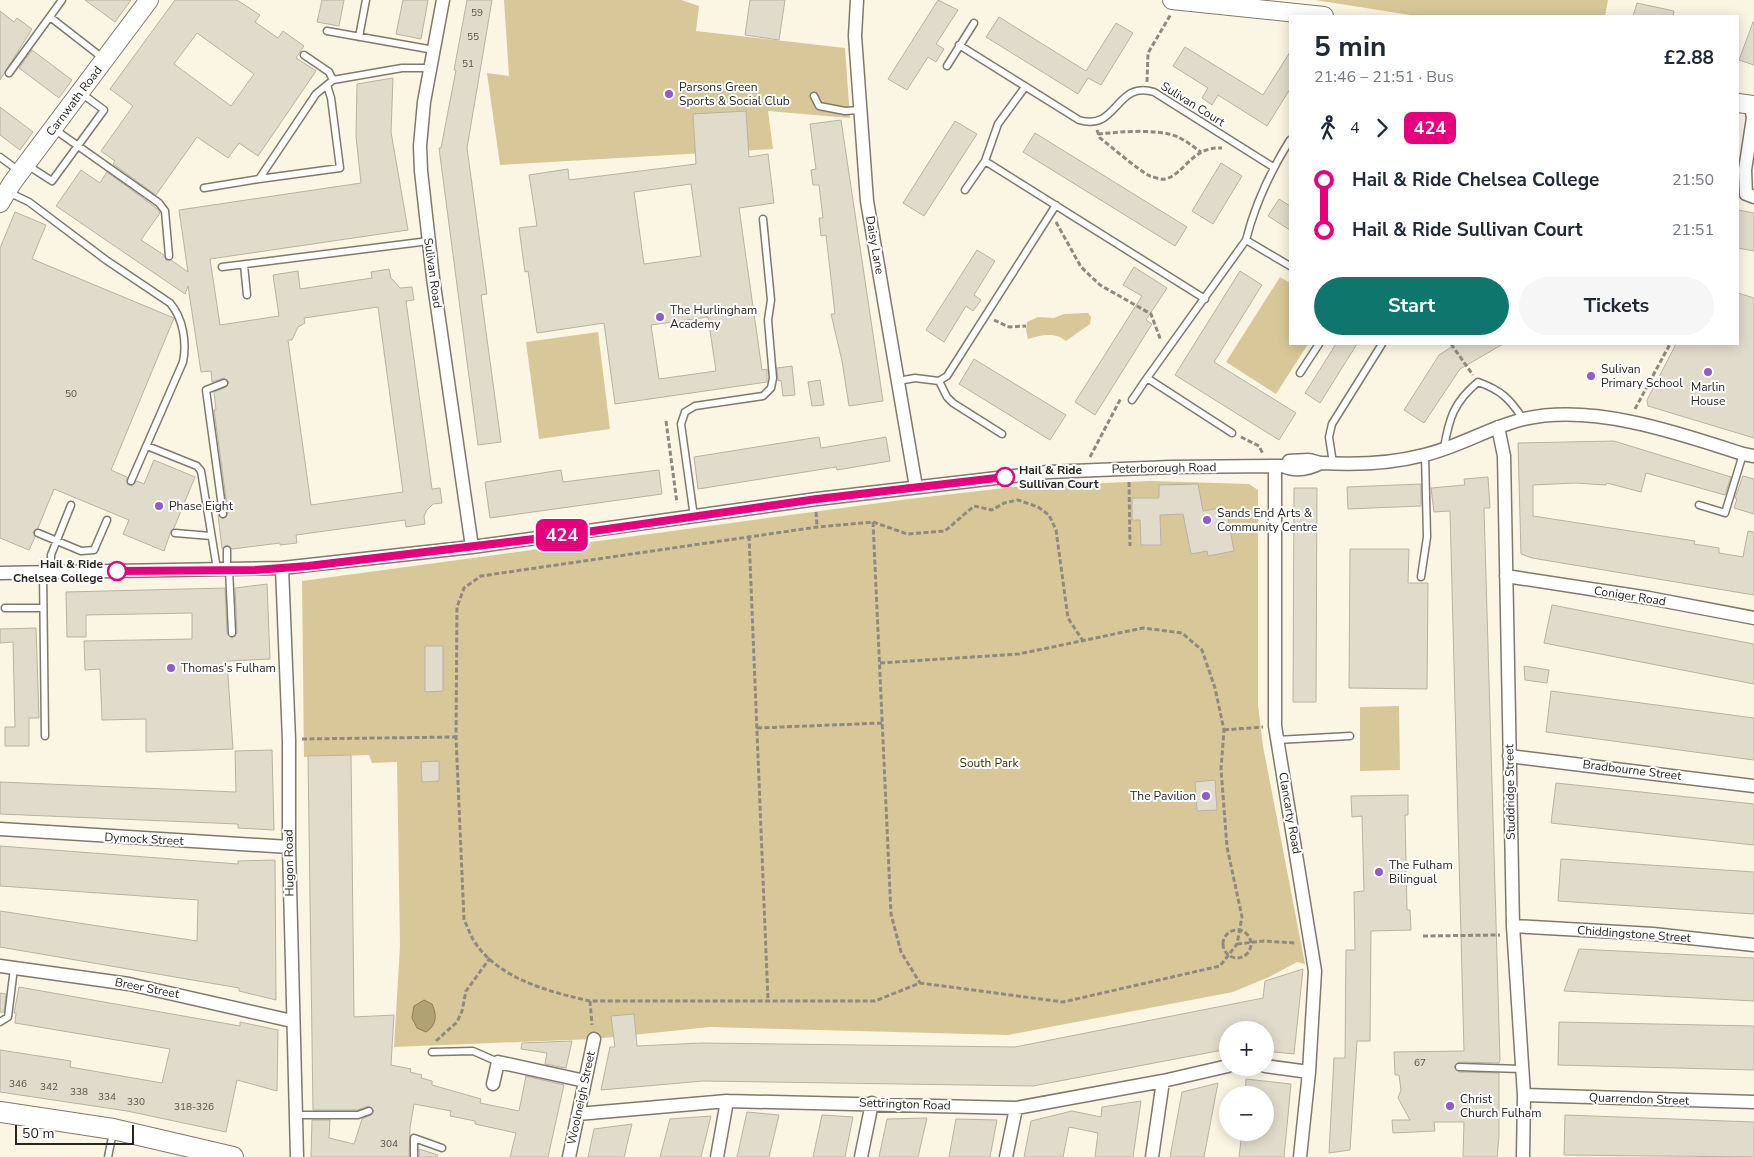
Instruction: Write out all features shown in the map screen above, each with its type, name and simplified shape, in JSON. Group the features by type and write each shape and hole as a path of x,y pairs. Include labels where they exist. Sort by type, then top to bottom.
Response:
{"main road":[{"path":"0,1112 113,1129 233,1157"}],"street":[{"name":"Carnwath Road","path":"4,197 23,168 149,0"},
{"name":"Sulivan Road","path":"443,0 430,68 420,146 429,240 472,547"},
{"name":"Daisy Lane","path":"857,0 855,36 867,201 916,487"},
{"path":"1172,0 1315,15"},
{"path":"1747,105 1753,118 1745,170 1746,194 1754,198"},
{"name":"Peterborough Road","path":"0,573 282,568 472,547 916,487 1048,472 1279,467 1290,470 1310,468 1327,463 1369,462 1424,455 1498,427 1523,419 1550,414 1575,414 1631,422 1672,432 1748,455"},
{"name":"Studdridge Street","path":"1498,427 1504,456 1513,926 1524,1095 1522,1157"},
{"name":"Clancarty Road","path":"1279,467 1272,726 1277,740 1306,903 1315,971 1309,1072 1300,1157"},
{"name":"Hugon Road","path":"282,568 289,740 292,1021 297,1157"},
{"name":"Coniger Road","path":"1506,576 1649,598 1754,618"},
{"name":"Bradbourne Street","path":"1510,756 1754,786"},
{"name":"Dymock Street","path":"0,829 289,847"},
{"name":"Chiddingstone Street","path":"1513,926 1653,934 1754,945"},
{"name":"Breer Street","path":"0,966 129,984 292,1021"},
{"name":"Woolneigh Street","path":"569,1157 594,1039"},
{"path":"493,1084 498,1062 585,1081"},
{"path":"1274,1067 1309,1072"},
{"name":"Settrington Road","path":"578,1114 728,1101 1016,1108 1163,1081 1219,1068"},
{"path":"1152,1157 1163,1081"},
{"name":"Quarrendon Street","path":"1524,1095 1754,1102"},
{"path":"717,1157 728,1101"},
{"path":"862,1157 872,1103"},
{"path":"1006,1157 1016,1108"}],"lane":[{"path":"8,73 62,0"},
{"path":"359,37 366,0"},
{"path":"50,16 105,60"},
{"path":"947,66 974,22"},
{"path":"327,32 434,50"},
{"path":"959,46 1079,120 1095,122"},
{"path":"304,55 329,72 333,80"},
{"path":"259,178 316,94 333,80 402,68 430,68"},
{"path":"204,188 259,178 340,168 331,98 327,85"},
{"path":"965,190 985,161 998,124 1025,87"},
{"name":"Sulivan Court","path":"1095,122 1110,114 1124,96 1132,92 1146,90 1274,166"},
{"path":"0,157 52,181 104,110 80,92"},
{"path":"814,96 819,106 860,110"},
{"path":"53,129 79,145 160,203 165,211 169,256"},
{"path":"1132,400 1246,240 1252,217 1274,166 1289,142"},
{"path":"985,161 1205,299"},
{"path":"4,197 29,202 106,260 170,303 178,312 182,324 185,353 180,370 132,481"},
{"path":"939,381 954,367 1056,205"},
{"path":"694,517 681,424 685,412 695,406 763,396 773,383 768,320 772,300 763,219"},
{"path":"222,267 429,240"},
{"path":"1246,240 1289,265"},
{"path":"244,265 247,295"},
{"path":"1300,374 1318,345"},
{"path":"1327,463 1332,424 1381,345"},
{"path":"898,381 915,378 939,381"},
{"path":"1147,378 1232,433"},
{"path":"939,381 947,397 953,403 1002,434"},
{"path":"1444,448 1449,418 1465,392 1478,382 1498,389 1523,419"},
{"path":"223,514 206,390 224,383"},
{"path":"147,446 196,466 202,471 211,536 224,569 232,633"},
{"path":"1421,577 1427,537 1424,455"},
{"path":"1698,505 1725,513 1748,455"},
{"path":"45,736 43,608 47,572 56,541 71,505"},
{"path":"38,534 81,551 94,550 107,520"},
{"path":"175,533 211,536"},
{"path":"224,569 227,550"},
{"path":"5,608 43,608"},
{"path":"1277,740 1350,736"},
{"path":"0,1022 8,1017 14,968"},
{"path":"432,1052 473,1051 498,1062"},
{"path":"1459,1067 1522,1069"},
{"path":"296,1115 358,1116 369,1111"},
{"path":"108,1157 113,1129"},
{"path":"414,1157 414,1138 442,1148"}],"path":[{"path":"1146,90 1148,53 1179,0"},
{"path":"1095,122 1100,138 1139,168 1159,179 1165,179 1173,175 1201,152 1240,146"},
{"path":"1098,134 1132,132 1170,135 1178,137 1201,152"},
{"path":"1050,215 1057,223 1080,267 1100,285 1151,314 1162,342 1169,348"},
{"path":"987,316 1003,326 1026,326"},
{"path":"1452,345 1478,382"},
{"path":"1640,401 1669,345"},
{"path":"1088,461 1123,394 1134,381 1142,385"},
{"path":"666,421 677,503"},
{"path":"1232,433 1259,446 1264,456"},
{"path":"1128,469 1130,546"},
{"path":"880,663 1019,654 1143,628 1182,633 1202,650 1224,730 1222,778 1227,847 1242,917 1237,944 1220,966 1063,1002 920,983 875,1001 590,1001 551,991 524,981 490,958 474,941 464,920 456,737 457,607 464,588 481,576 817,527 873,522 907,534 945,531 974,506 992,510 1004,503 1018,500 1038,507 1053,521 1068,618 1083,640"},
{"path":"816,512 817,527"},
{"path":"873,522 891,914 901,952 920,983"},
{"path":"750,536 768,1001"},
{"path":"757,728 882,724"},
{"path":"1224,730 1261,727"},
{"path":"304,739 456,737"},
{"path":"1240,930 1247,934 1250,942 1245,955 1237,958 1228,955 1223,947 1224,938 1230,931 1240,930"},
{"path":"1423,936 1496,936"},
{"path":"1237,944 1250,942 1302,943"},
{"path":"432,1044 446,1034 456,1022 462,1011 466,991 490,958"},
{"path":"590,1001 594,1039"}],"green space":[{"name":"Parsons Green Sports & Social Club","path":"504,0 681,0 699,6 696,31 845,48 850,118 768,111 773,149 500,165 487,73 509,76"},
{"path":"1315,0 1608,0 1605,15 1411,15"},
{"path":"1280,277 1289,282 1289,345 1307,345 1276,394 1226,362"},
{"path":"1088,313 1091,317 1090,324 1066,341 1053,335 1028,339 1027,322 1038,317 1054,318 1064,314"},
{"path":"598,332 610,429 539,439 526,342"},
{"name":"South Park","path":"1150,481 1249,484 1258,490 1258,705 1263,746 1305,964 1297,962 1269,977 1233,992 1008,1035 710,1027 594,1039 394,1047 400,946 397,762 372,763 369,755 304,757 302,581 909,499 1014,487"},
{"path":"1399,706 1400,770 1360,771 1360,707"}],"shaded area":[{"path":"424,1000 432,1004 435,1012 434,1023 426,1032 417,1028 412,1018 414,1006"}],"building":[{"path":"85,0 131,0 115,22"},
{"path":"175,0 237,0 260,15 255,22 278,38 283,31 304,46 296,58 316,71 258,156 239,143 228,158 197,137 156,195 113,164 115,161 101,151 133,106 110,89","holes":["197,33 254,74 231,106 174,64"]},
{"path":"322,0 344,0 339,26 317,22"},
{"path":"403,0 428,0 421,39 396,34"},
{"path":"467,0 492,0 467,148 487,294 481,295 501,442 478,445 439,148 441,148 456,70 454,70"},
{"path":"750,0 785,0 779,40 745,35"},
{"path":"938,0 958,10 936,44 944,49 936,62 928,57 907,90 888,79"},
{"path":"1637,3 1674,11 1673,15 1633,15"},
{"path":"0,11 14,22 17,18 32,29 0,80"},
{"path":"999,17 1086,71 1116,23 1133,33 1101,85 1088,78 1078,94 986,37"},
{"path":"1754,22 1754,65 1739,60"},
{"path":"1185,47 1263,95 1289,54 1289,91 1267,126 1218,95 1212,105 1202,98 1208,88 1173,66"},
{"path":"32,50 72,80 59,98 19,68"},
{"path":"393,78 391,132 408,230 210,259 220,325 279,316 273,275 298,271 300,289 372,278 371,272 389,269 391,278 400,288 412,287 414,300 406,301 432,489 440,488 442,503 433,504 427,510 424,516 425,524 406,527 405,520 296,535 297,543 280,545 280,543 232,549 227,545 222,549 218,515 223,519 228,513 214,410 216,410 214,392 226,387 229,382 224,378 212,382 211,371 201,372 188,286 185,294 56,206 81,170 100,183 107,172 155,207 160,213 141,240 164,255 166,260 171,260 188,272 179,210 361,183 356,136 357,84","holes":["378,307 403,492 311,505 288,340 292,340 298,327 305,323 304,318"]},
{"path":"0,107 33,132 20,150 0,135"},
{"path":"746,111 749,157 768,154 774,203 739,208 762,370 767,369 767,382 615,404 604,323 537,333 528,271 525,272 519,228 537,226 529,175 568,169 569,180 696,164 693,114","holes":["691,184 701,256 644,264 634,192","708,317 716,371 659,379 651,325"]},
{"path":"841,120 883,401 849,406 842,361 831,314 835,314 826,235 821,236 819,218 823,218 819,185 813,185 811,170 816,169 810,124"},
{"path":"955,121 977,134 924,216 903,203"},
{"path":"1035,133 1187,227 1175,246 1023,152"},
{"path":"1221,163 1242,176 1213,224 1192,211"},
{"path":"1279,199 1289,205 1289,229 1268,216"},
{"path":"1739,210 1754,213 1754,251 1739,248"},
{"path":"15,212 46,225 32,259 174,318 111,470 127,477 127,484 131,486 137,481 144,484 154,460 195,477 164,551 123,534 129,520 54,489 38,528 33,532 35,537 29,550 0,538 0,248"},
{"path":"977,250 995,261 974,295 981,300 973,311 966,306 944,342 926,330"},
{"path":"1134,267 1167,288 1146,320 1152,324 1095,415 1075,402 1142,296 1123,285"},
{"path":"1240,271 1262,285 1214,362 1296,413 1279,440 1175,375"},
{"name":"Marlin House","path":"1739,293 1754,298 1754,438 1648,406 1647,400 1675,345 1739,345"},
{"path":"1335,345 1356,345 1320,403 1305,393"},
{"path":"1454,345 1501,345 1460,369 1424,423 1404,410 1439,355"},
{"path":"974,359 1066,415 1050,440 959,384"},
{"path":"792,366 795,395 783,396 781,380 778,381 777,368"},
{"path":"820,380 824,405 812,406 808,382"},
{"path":"819,437 821,448 886,437 890,461 837,470 836,467 698,489 694,457"},
{"path":"1614,441 1731,477 1725,495 1646,473 1641,492 1607,483 1606,485 1575,483 1533,485 1533,516 1695,541 1694,544 1719,548 1719,553 1743,557 1748,531 1754,532 1754,595 1532,558 1521,554 1518,443"},
{"path":"561,470 563,482 659,470 662,494 490,518 485,482"},
{"path":"1743,476 1754,479 1754,514 1734,508 1737,499 1735,498"},
{"path":"1488,477 1490,508 1484,508 1500,1060 1499,1063 1459,1062 1454,1067 1459,1072 1499,1073 1499,1136 1497,1157 1463,1157 1464,1122 1434,1122 1435,1131 1393,1133 1392,1120 1410,1120 1398,1098 1401,1090 1399,1075 1395,1075 1394,1052 1464,1051 1450,511 1434,512 1431,488 1465,485 1464,479"},
{"name":"Sands End Arts & Community Centre","path":"1198,484 1203,511 1226,507 1234,551 1208,556 1207,551 1191,554 1183,514 1160,515 1161,545 1141,545 1140,520 1132,520 1132,498 1159,498 1159,485"},
{"path":"1421,484 1421,506 1348,509 1347,487"},
{"path":"1294,488 1317,488 1316,702 1293,702"},
{"path":"1350,549 1409,549 1408,583 1428,583 1427,689 1349,688"},
{"name":"Thomas's Fulham","path":"267,584 270,659 227,661 233,749 146,752 146,719 102,720 100,669 85,670 84,641 192,639 192,613 86,615 86,637 67,637 66,592 225,588 227,633 232,638 237,633 235,588"},
{"path":"1552,605 1754,644 1754,684 1544,643"},
{"path":"36,628 39,718 29,718 29,746 5,746 5,727 15,727 13,642 0,643 0,629"},
{"path":"425,646 443,646 443,691 425,692"},
{"path":"1524,666 1549,670 1547,683 1525,680"},
{"path":"1551,691 1754,718 1754,760 1546,732"},
{"path":"272,750 274,830 238,828 238,824 0,814 0,782 236,792 235,751"},
{"path":"351,755 354,1017 394,1015 391,1065 411,1069 410,1072 422,1075 421,1078 432,1081 432,1085 481,1099 480,1103 519,1111 526,1076 564,1085 548,1157 510,1157 516,1133 475,1124 475,1121 450,1116 451,1111 414,1104 410,1128 409,1157 311,1157 312,1120 330,1120 329,1138 354,1144 362,1119 371,1115 374,1111 369,1106 357,1110 313,1110 308,756"},
{"path":"439,761 439,781 422,782 421,762"},
{"name":"The Pavilion","path":"1215,780 1217,810 1197,811 1195,782"},
{"path":"1556,783 1754,804 1754,845 1551,823"},
{"path":"1408,795 1408,815 1405,815 1407,910 1410,910 1411,930 1371,931 1370,1041 1357,1041 1350,1150 1329,1153 1334,1058 1345,1058 1346,950 1355,950 1354,892 1364,891 1362,816 1352,817 1351,796"},
{"path":"0,846 238,864 238,861 275,860 276,1000 239,991 239,988 0,947 0,911 197,941 198,900 0,886"},
{"path":"1561,859 1754,872 1754,914 1558,901"},
{"path":"1579,949 1754,958 1754,1001 1564,991"},
{"path":"1303,969 1294,1054 1274,1052 1274,1021 1219,1021 1219,1051 1033,1086 703,1081 601,1090 610,1047 615,1047 611,1016 634,1014 637,1046 702,1043 1015,1047 1263,998 1265,981"},
{"path":"19,987 240,1026 240,1022 278,1030 277,1091 237,1080 226,1132 127,1111 0,1092 0,1050 71,1061 70,1067 162,1083 170,1049 15,1023 16,1013 14,1013"},
{"path":"0,993 6,994 4,1012 0,1012"},
{"path":"1559,1022 1754,1026 1754,1070 1558,1065"},
{"path":"572,1041 566,1068 545,1064 547,1053 521,1049 522,1043"},
{"path":"1246,1079 1291,1084 1284,1157 1239,1157 1241,1141 1274,1141 1274,1086 1246,1086"},
{"path":"1218,1083 1204,1157 1170,1157 1182,1092"},
{"path":"1141,1101 1133,1157 1095,1157 1098,1133 1069,1127 1063,1157 1024,1157 1031,1121 1072,1111 1101,1117 1102,1107"},
{"path":"747,1112 779,1115 769,1157 737,1157"},
{"path":"822,1115 853,1117 845,1157 813,1157"},
{"path":"1565,1115 1754,1122 1754,1157 1564,1155"},
{"path":"711,1116 701,1157 660,1157 670,1119"},
{"path":"927,1118 918,1157 879,1157 887,1119"},
{"path":"956,1119 997,1120 990,1157 949,1157"},
{"path":"632,1124 624,1157 588,1157 594,1129"},
{"path":"419,1149 438,1155 437,1157 419,1157"}],"bus line":[{"name":"424","path":"117,571 255,570 308,566 551,537 817,499 1005,477"}],"place":[{"name":"Parsons Green Sports & Social Club","path":"669,94"},
{"name":"The Hurlingham Academy","path":"660,317"},
{"name":"Marlin House","path":"1708,372"},
{"name":"Sulivan Primary School","path":"1591,376"},
{"name":"Hail & Ride Sullivan Court","path":"1005,477"},
{"name":"Phase Eight","path":"159,506"},
{"name":"Sands End Arts & Community Centre","path":"1207,520"},
{"name":"Hail & Ride Chelsea College","path":"117,571"},
{"name":"Thomas's Fulham","path":"171,668"},
{"name":"The Pavilion","path":"1206,796"},
{"name":"The Fulham Bilingual","path":"1379,872"},
{"name":"Christ Church Fulham","path":"1450,1106"}]}
